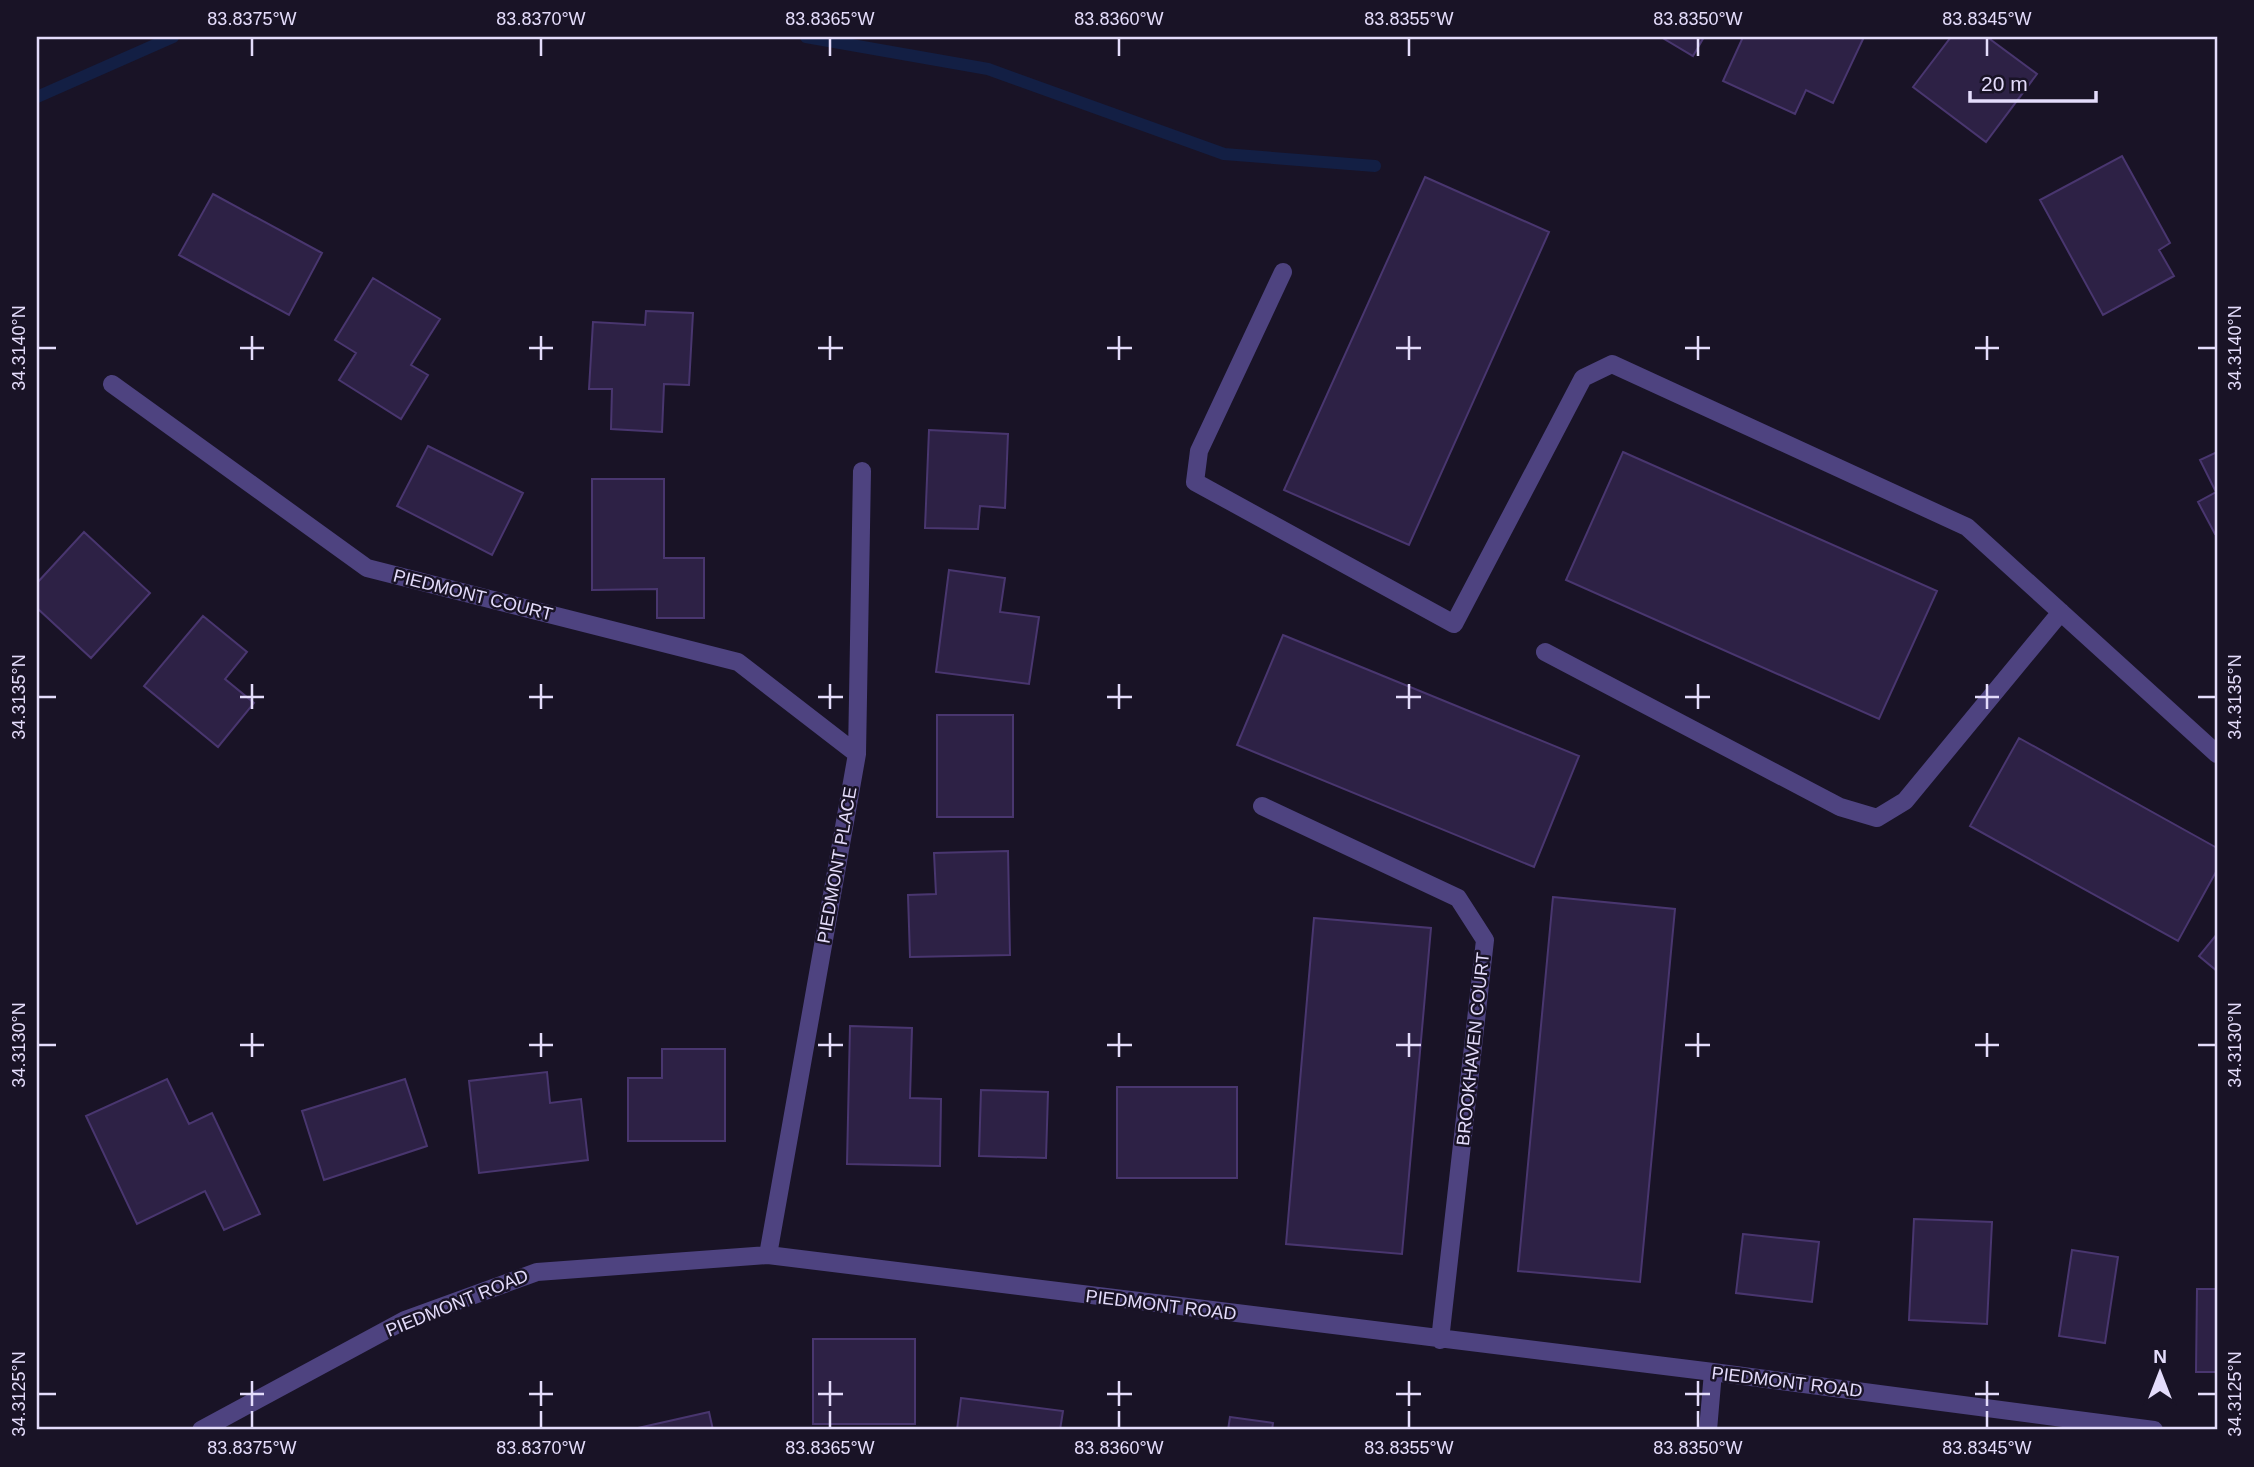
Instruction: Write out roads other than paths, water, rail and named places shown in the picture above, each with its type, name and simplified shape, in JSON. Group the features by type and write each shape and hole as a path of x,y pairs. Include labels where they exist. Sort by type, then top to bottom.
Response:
{"street":[{"path":"1283,272 1199,451 1195,482 1454,624 1583,377 1612,364 1967,527 2217,754"},
{"name":"PIEDMONT COURT","path":"112,384 367,568 738,662 857,754"},
{"name":"PIEDMONT PLACE","path":"768,1255 857,754 862,471"},
{"path":"1545,652 1840,807 1877,818 1905,801 1914,792 2061,612"},
{"name":"BROOKHAVEN COURT","path":"1262,806 1458,898 1485,940 1440,1340"},
{"name":"PIEDMONT ROAD","path":"201,1430 405,1320 537,1272 768,1255 1713,1372 2154,1430"},
{"path":"1708,1430 1713,1372"}],"waterway":[{"path":"37,97 173,37"},
{"path":"806,37 988,69 1224,154 1375,166"}]}
